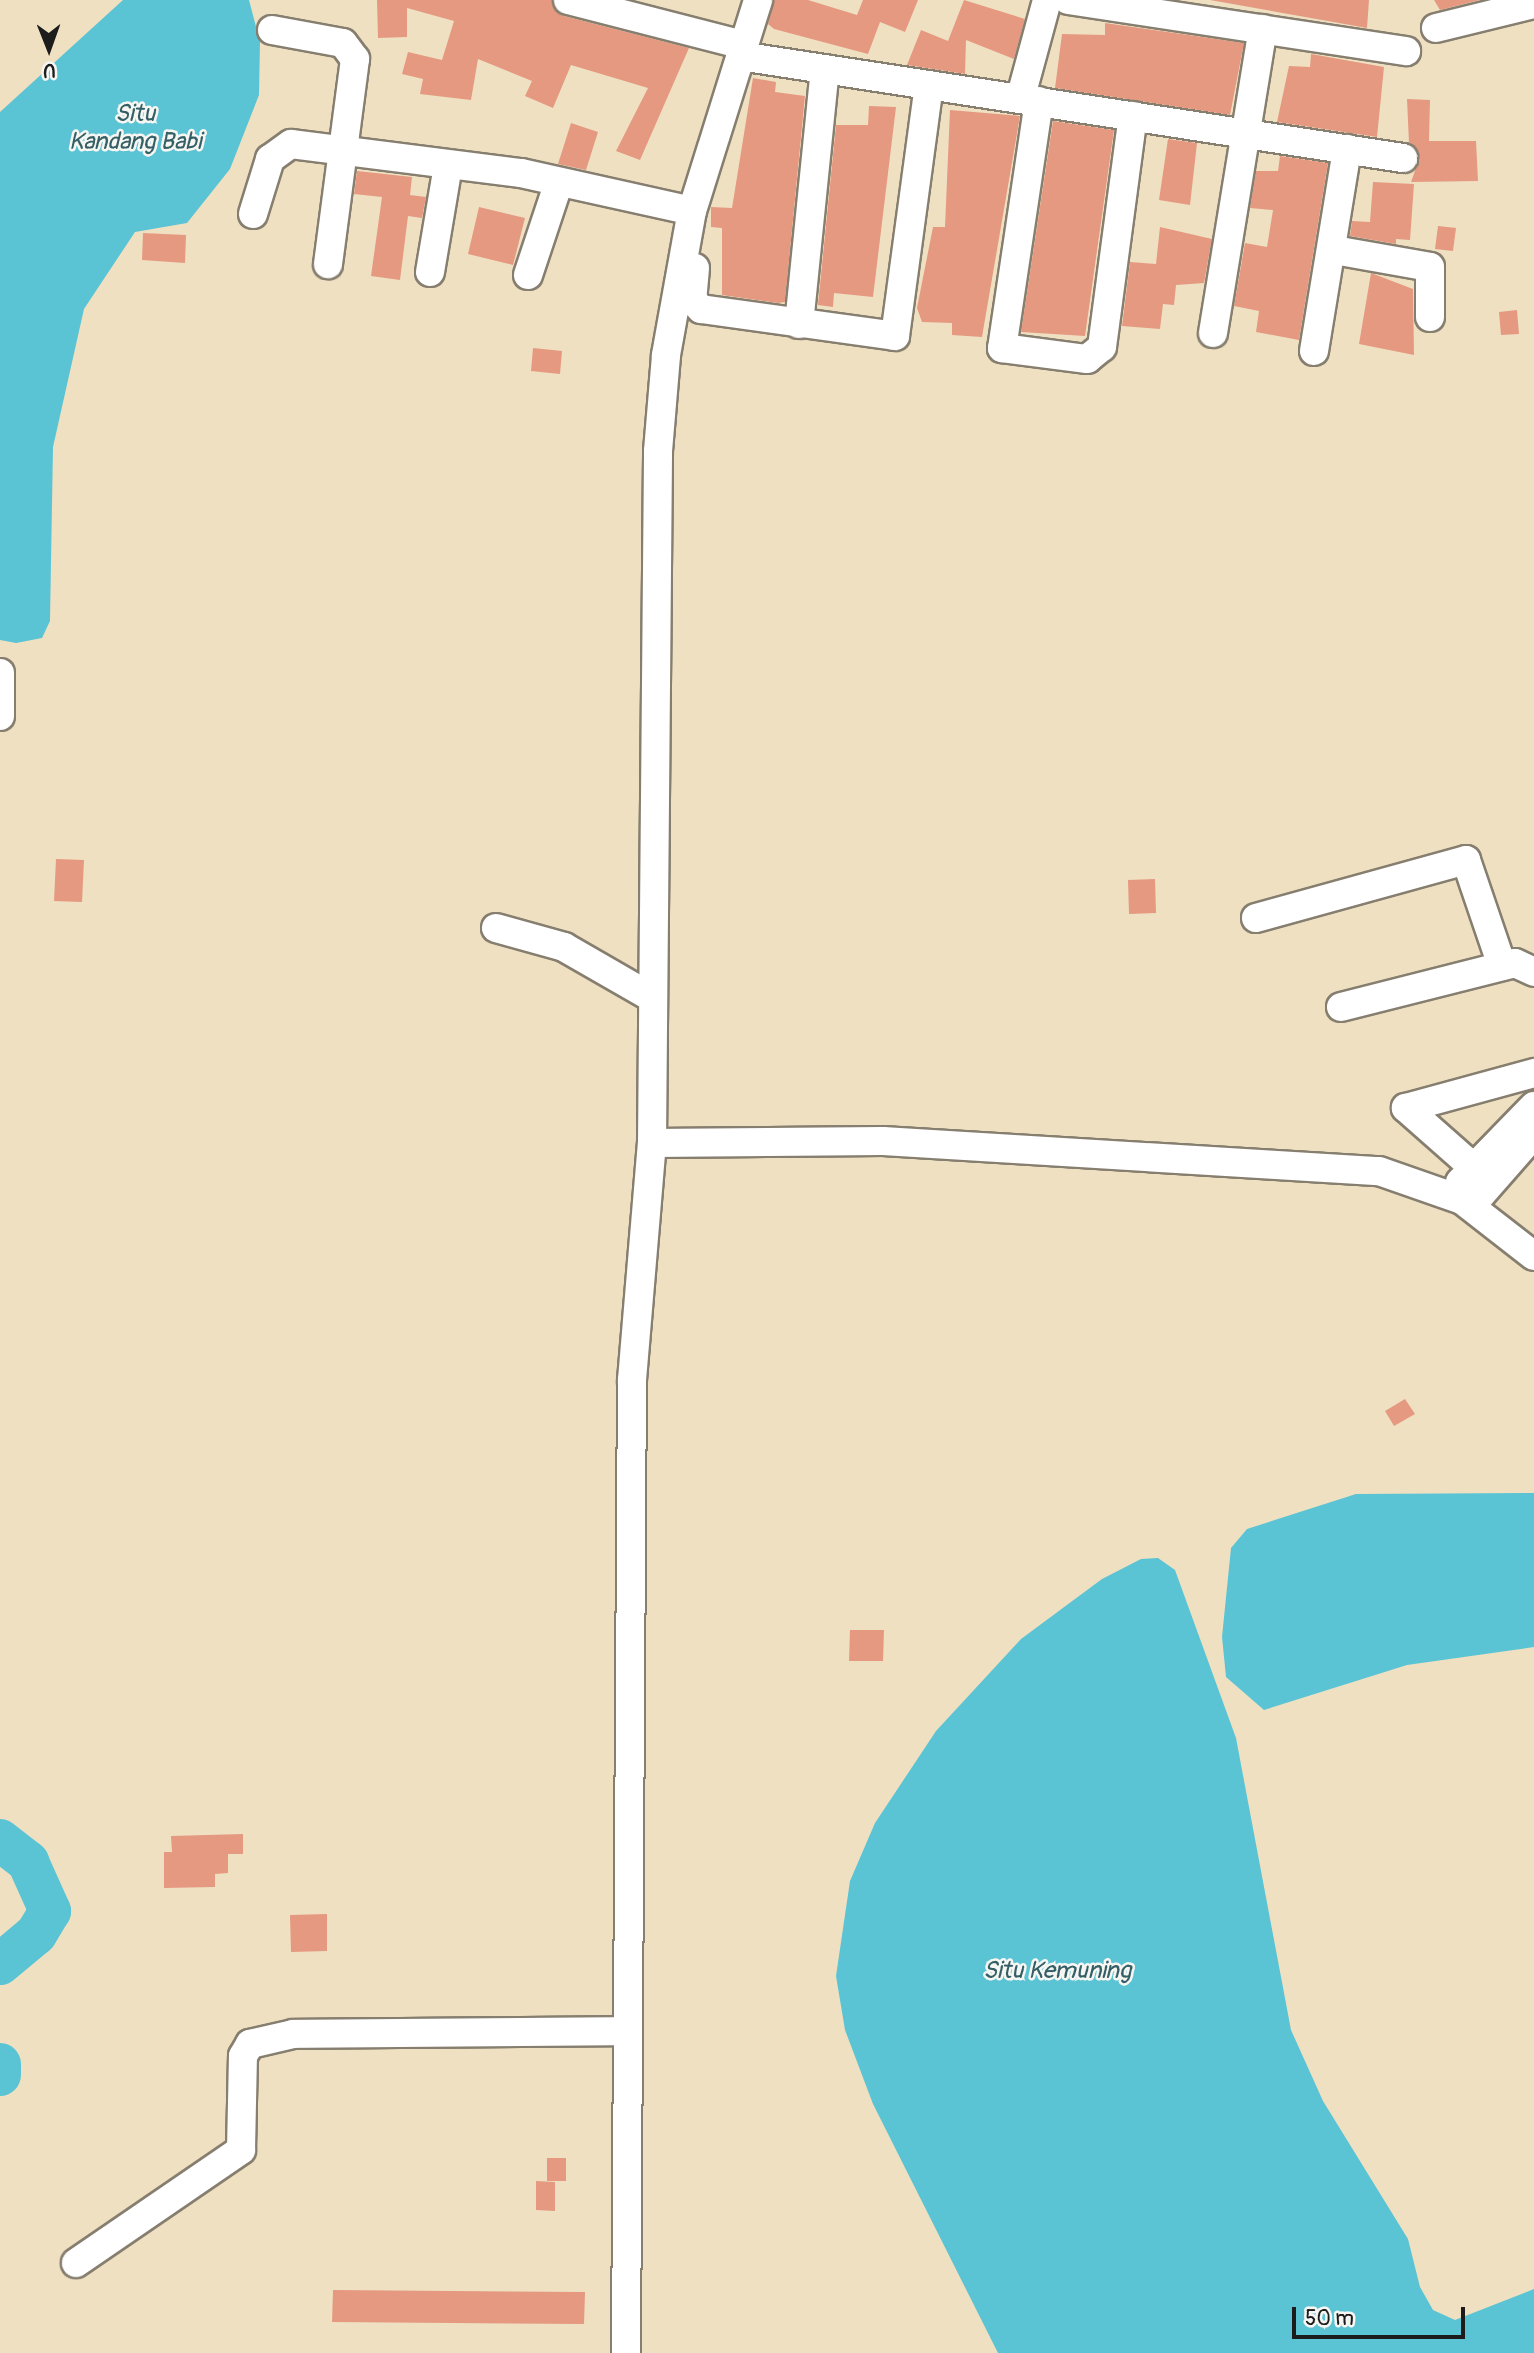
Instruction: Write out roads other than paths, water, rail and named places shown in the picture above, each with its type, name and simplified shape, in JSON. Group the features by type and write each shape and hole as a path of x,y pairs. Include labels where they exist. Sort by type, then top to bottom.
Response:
{"street":[{"path":"568,0 744,53 825,69 1402,159"},
{"path":"758,0 711,188 692,300 701,309 895,336 929,85"},
{"path":"1047,0 1030,99 1002,348 1087,359 1098,354 1111,298 1133,116"},
{"path":"1068,0 1406,51"},
{"path":"1436,28 1534,2"},
{"path":"1213,333 1263,29"},
{"path":"272,30 329,38 351,50 357,73 342,153 328,264"},
{"path":"626,2353 632,1380 652,1143 651,997 658,451 666,355 692,211 744,53"},
{"path":"799,324 825,69"},
{"path":"253,214 270,159 281,147 559,182 692,211"},
{"path":"1314,351 1334,250 1347,149"},
{"path":"429,272 448,166"},
{"path":"528,275 559,182"},
{"path":"1334,250 1430,267 1430,317"},
{"path":"0,673 0,716"},
{"path":"1256,918 1466,860 1502,966"},
{"path":"496,928 564,947 651,997"},
{"path":"1341,1007 1515,963 1534,972"},
{"path":"1474,1168 1406,1108 1534,1073"},
{"path":"1460,1200 1474,1168 1534,1106"},
{"path":"1460,1200 1534,1134"},
{"path":"652,1143 883,1141 1380,1171 1460,1200 1534,1256"},
{"path":"76,2263 241,2150 243,2056 250,2044 293,2034 628,2031"}],"water":[{"name":"Situ Kandang Babi","path":"123,0 249,0 260,42 259,95 230,169 187,223 135,232 84,309 53,447 50,621 42,638 16,643 0,640 0,112"},
{"path":"1534,1493 1534,1647 1407,1665 1264,1710 1226,1677 1222,1637 1231,1548 1247,1529 1356,1494"},
{"name":"Situ Kemuning","path":"1158,1558 1175,1570 1236,1738 1291,2030 1323,2101 1408,2239 1420,2287 1433,2310 1455,2320 1534,2289 1534,2353 998,2353 873,2104 845,2030 836,1976 850,1881 875,1823 936,1731 1021,1639 1102,1579 1141,1559"}],"waterway":[{"path":"0,1840 28,1862 50,1911 36,1934 0,1964"},
{"path":"0,2064 0,2075"}]}
